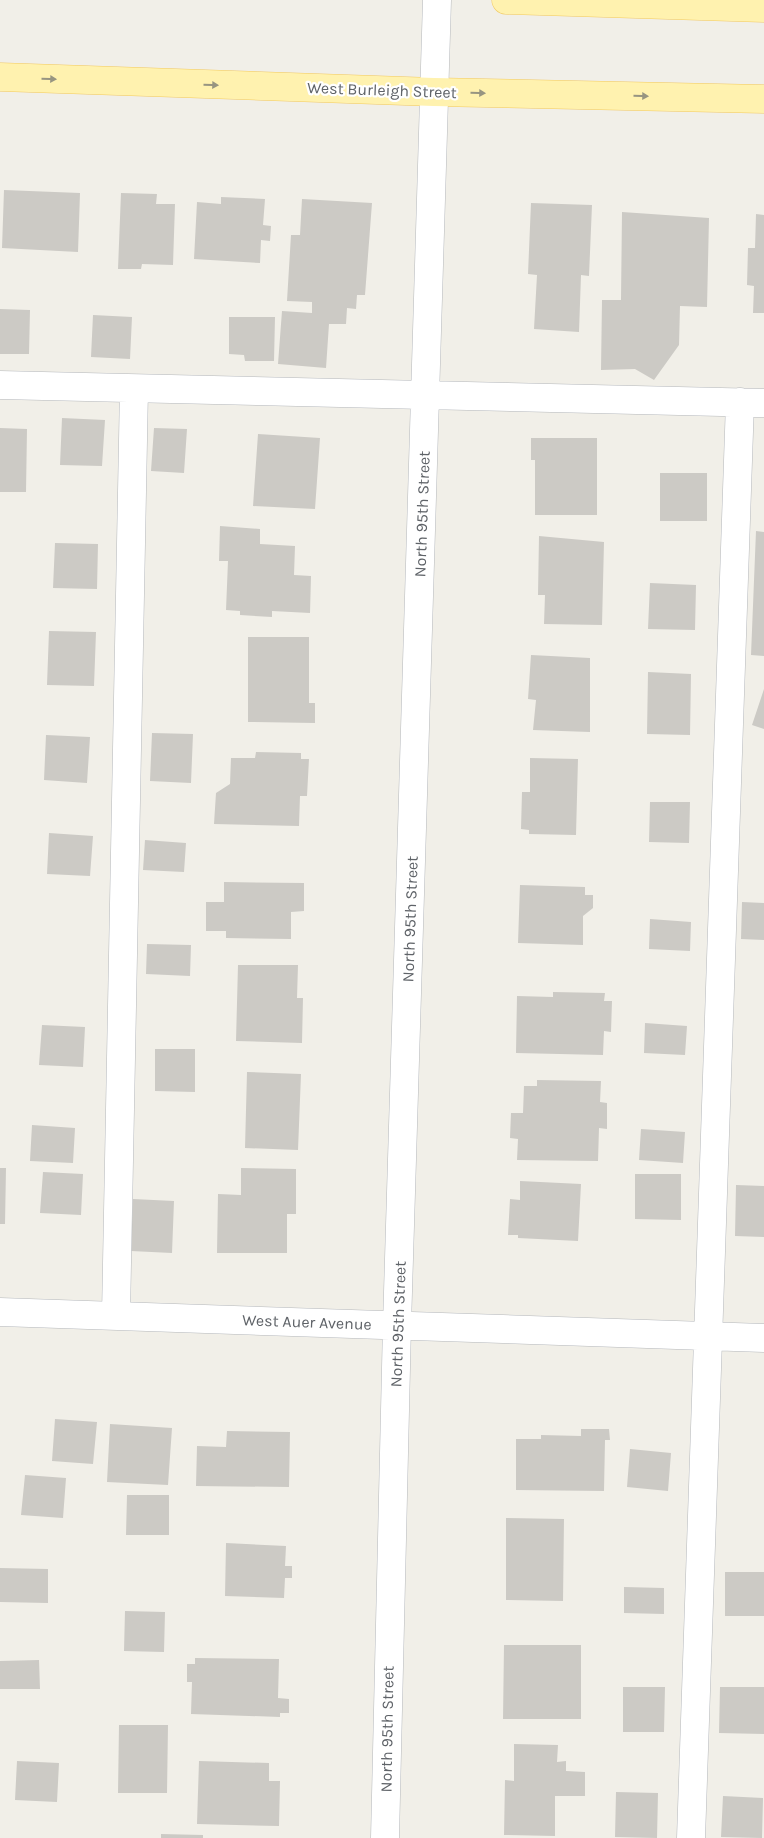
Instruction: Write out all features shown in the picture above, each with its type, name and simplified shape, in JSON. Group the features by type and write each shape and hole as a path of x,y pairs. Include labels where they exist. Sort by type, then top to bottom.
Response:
{"main road":[{"path":"506,0 764,8"},
{"name":"West Burleigh Street","path":"0,77 434,92 764,99"}],"street":[{"name":"North 95th Street","path":"385,1838 397,1325 438,0"},
{"path":"0,385 752,402 708,1336 691,1838"},
{"path":"116,1315 134,389"},
{"name":"West Auer Avenue","path":"0,1312 764,1338"}],"building":[{"path":"4,190 80,193 78,252 2,248"},
{"path":"121,193 157,194 156,204 175,204 173,265 142,264 141,269 118,269"},
{"path":"221,197 265,199 263,225 271,226 270,241 261,240 260,263 194,259 197,202 221,204"},
{"path":"302,199 372,203 365,295 357,295 356,309 347,308 346,324 329,324 326,368 278,364 282,311 312,313 312,302 287,301 291,235 300,235"},
{"path":"531,203 592,205 589,276 581,275 579,332 534,329 537,275 528,274"},
{"path":"622,212 709,218 707,307 680,306 679,345 654,380 635,369 601,370 602,300 621,300"},
{"path":"756,214 764,215 764,313 753,313 754,286 747,285 748,248 755,248"},
{"path":"0,309 30,310 29,354 0,354"},
{"path":"93,315 132,317 130,359 91,357"},
{"path":"229,317 275,317 274,361 245,361 244,355 229,354"},
{"path":"62,418 105,420 102,466 60,465"},
{"path":"0,428 27,429 26,492 0,492"},
{"path":"154,428 187,429 184,473 151,471"},
{"path":"258,434 320,438 315,509 253,506"},
{"path":"531,438 597,438 597,515 535,515 535,460 531,460"},
{"path":"660,473 707,473 707,521 660,521"},
{"path":"220,526 260,529 260,544 295,546 294,575 311,576 310,613 272,611 272,617 240,615 240,611 226,610 228,561 219,561"},
{"path":"756,531 764,532 764,656 751,655"},
{"path":"539,536 604,542 602,625 544,624 545,595 538,595"},
{"path":"55,543 98,544 97,589 53,588"},
{"path":"650,583 696,585 695,630 648,629"},
{"path":"49,631 96,632 94,686 47,685"},
{"path":"248,637 309,637 309,703 315,703 315,723 248,722"},
{"path":"531,655 590,658 590,732 533,730 536,700 528,699"},
{"path":"648,672 691,674 690,735 647,734"},
{"path":"764,689 764,729 752,725"},
{"path":"152,733 193,734 191,783 150,781"},
{"path":"46,735 90,737 87,783 44,780"},
{"path":"256,752 301,753 301,759 309,759 307,796 300,796 299,826 214,824 216,793 230,784 231,758 255,758"},
{"path":"530,758 578,759 576,835 529,834 529,830 521,829 522,792 530,792"},
{"path":"650,802 690,802 689,843 649,842"},
{"path":"49,833 93,836 90,876 47,874"},
{"path":"145,840 186,843 184,872 143,870"},
{"path":"224,882 304,883 304,911 291,912 291,939 226,938 226,931 206,931 206,902 224,902"},
{"path":"520,885 585,887 585,895 593,895 593,908 583,916 583,945 518,943"},
{"path":"742,902 764,903 764,940 741,939"},
{"path":"650,919 691,922 690,951 649,949"},
{"path":"147,944 191,945 190,976 146,974"},
{"path":"238,965 298,965 297,998 303,998 302,1043 236,1041"},
{"path":"553,992 605,993 604,1001 612,1001 611,1032 604,1031 603,1055 516,1053 517,996 553,997"},
{"path":"645,1023 687,1026 685,1055 644,1053"},
{"path":"42,1025 85,1027 83,1067 39,1065"},
{"path":"155,1049 195,1049 195,1092 155,1091"},
{"path":"247,1072 301,1074 298,1150 245,1148"},
{"path":"537,1080 601,1081 600,1102 607,1103 607,1129 599,1128 598,1161 517,1160 518,1139 510,1138 511,1113 523,1113 524,1086 537,1086"},
{"path":"32,1125 75,1128 73,1163 30,1161"},
{"path":"641,1129 685,1132 683,1163 639,1160"},
{"path":"0,1168 6,1168 5,1224 0,1224"},
{"path":"241,1168 296,1169 296,1214 287,1214 287,1253 217,1253 218,1194 241,1195"},
{"path":"43,1172 83,1174 81,1215 40,1213"},
{"path":"635,1174 681,1174 681,1220 635,1219"},
{"path":"520,1181 581,1184 578,1241 518,1238 518,1235 508,1235 510,1199 520,1200"},
{"path":"736,1185 764,1186 764,1237 735,1236"},
{"path":"133,1199 174,1201 172,1253 131,1251"},
{"path":"55,1419 97,1422 93,1464 52,1461"},
{"path":"110,1424 172,1428 168,1485 107,1482"},
{"path":"581,1429 609,1429 610,1440 605,1440 604,1491 516,1490 516,1439 541,1439 541,1435 581,1436"},
{"path":"227,1431 290,1432 289,1487 196,1486 197,1446 226,1447"},
{"path":"630,1449 671,1453 668,1491 627,1487"},
{"path":"25,1475 66,1478 63,1518 21,1515"},
{"path":"127,1495 169,1495 169,1535 126,1535"},
{"path":"506,1518 564,1519 563,1601 506,1600"},
{"path":"226,1543 286,1546 285,1566 292,1566 292,1578 285,1578 284,1598 225,1596"},
{"path":"0,1568 48,1569 48,1603 0,1602"},
{"path":"725,1572 764,1572 764,1616 725,1616"},
{"path":"624,1587 664,1588 664,1614 624,1613"},
{"path":"125,1611 165,1612 164,1652 124,1651"},
{"path":"504,1645 581,1645 581,1719 503,1719"},
{"path":"195,1658 279,1659 278,1698 289,1699 289,1713 280,1713 280,1717 191,1714 192,1682 187,1682 187,1664 195,1664"},
{"path":"39,1660 40,1689 0,1689 0,1661"},
{"path":"623,1687 665,1687 664,1732 623,1732"},
{"path":"720,1687 764,1687 764,1734 719,1733"},
{"path":"119,1725 168,1725 167,1793 118,1793"},
{"path":"514,1744 558,1745 557,1762 566,1761 566,1771 585,1772 585,1796 555,1796 555,1836 504,1835 505,1780 514,1781"},
{"path":"17,1761 59,1763 57,1802 15,1800"},
{"path":"199,1761 269,1763 269,1781 280,1781 279,1826 197,1824"},
{"path":"616,1792 658,1793 657,1838 615,1837"},
{"path":"723,1796 763,1798 762,1838 721,1837"},
{"path":"161,1834 203,1835 203,1838 161,1838"}]}
